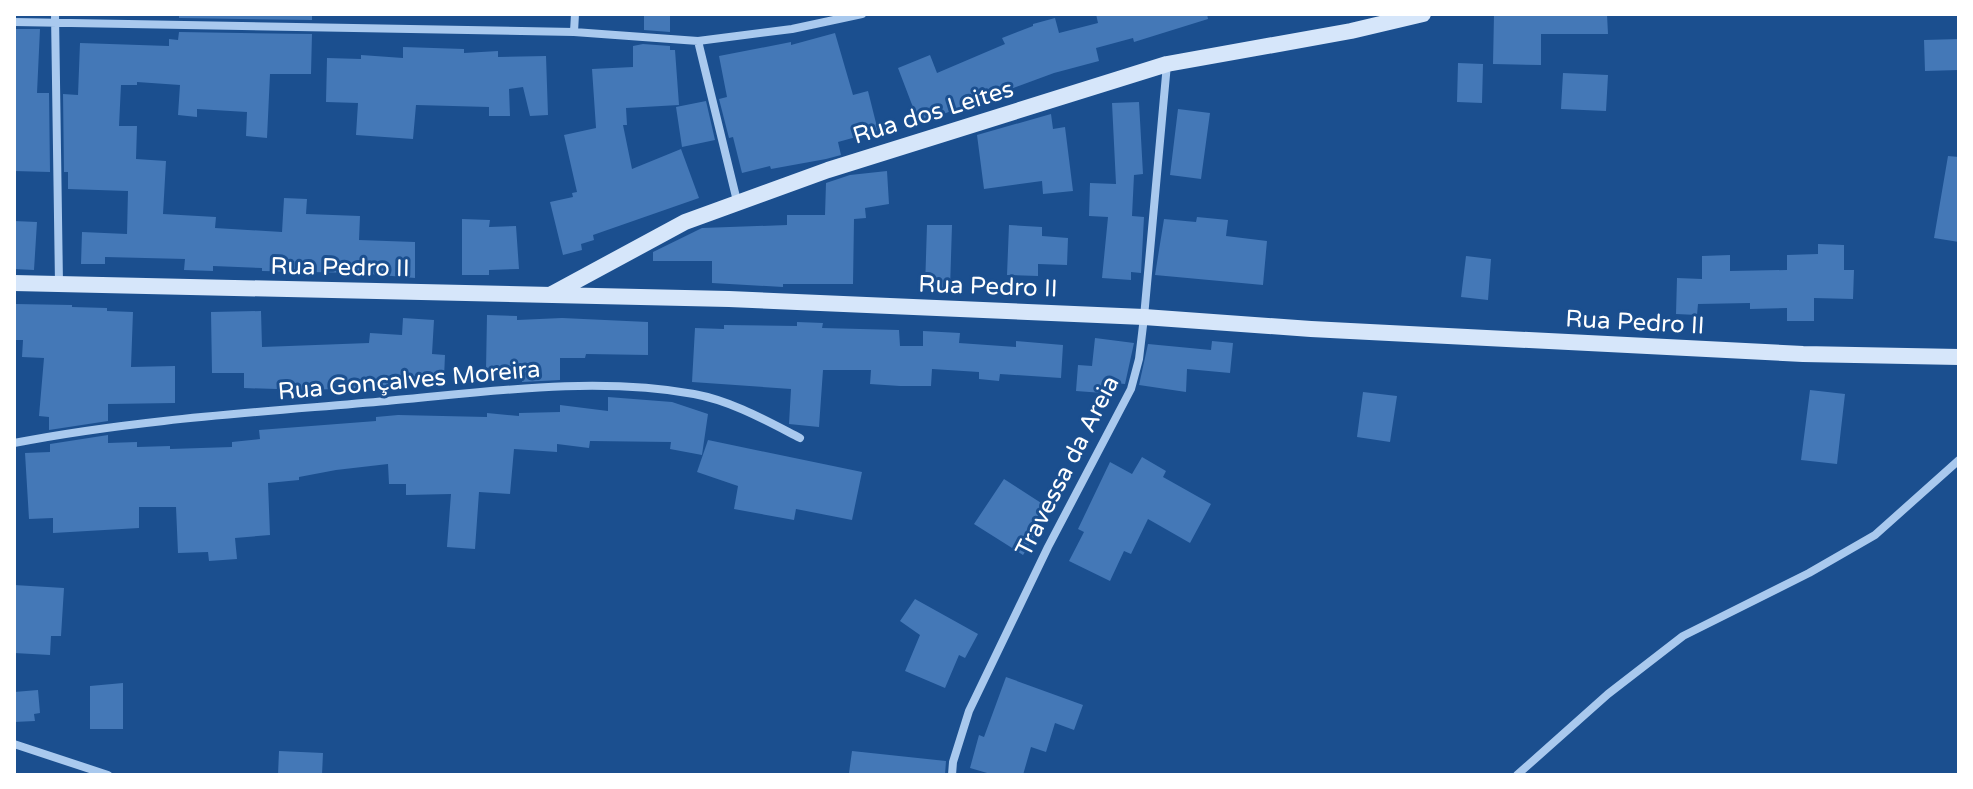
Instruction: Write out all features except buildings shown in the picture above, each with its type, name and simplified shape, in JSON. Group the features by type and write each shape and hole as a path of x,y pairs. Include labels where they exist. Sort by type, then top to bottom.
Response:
{"street":[{"path":"574,32 575,14"},
{"path":"14,22 55,19 574,32 698,41 792,29 862,14"},
{"name":"Rua dos Leites","path":"549,296 685,222 828,170 1167,64 1351,31 1423,14"},
{"path":"55,19 59,284"},
{"path":"698,41 737,201"},
{"name":"Travessa da Areia","path":"952,775 969,711 1048,547 1131,389 1139,359 1144,317 1167,64"},
{"name":"Rua Pedro II","path":"14,283 729,299 1144,317 1311,329 1803,354 1959,357"},
{"name":"Rua Gonçalves Moreira","path":"14,443 133,425 303,408 603,388 650,388 698,395 754,414 800,438"},
{"path":"1517,775 1608,694 1683,636 1809,573 1875,535 1959,460"},
{"path":"14,744 108,775"}]}
